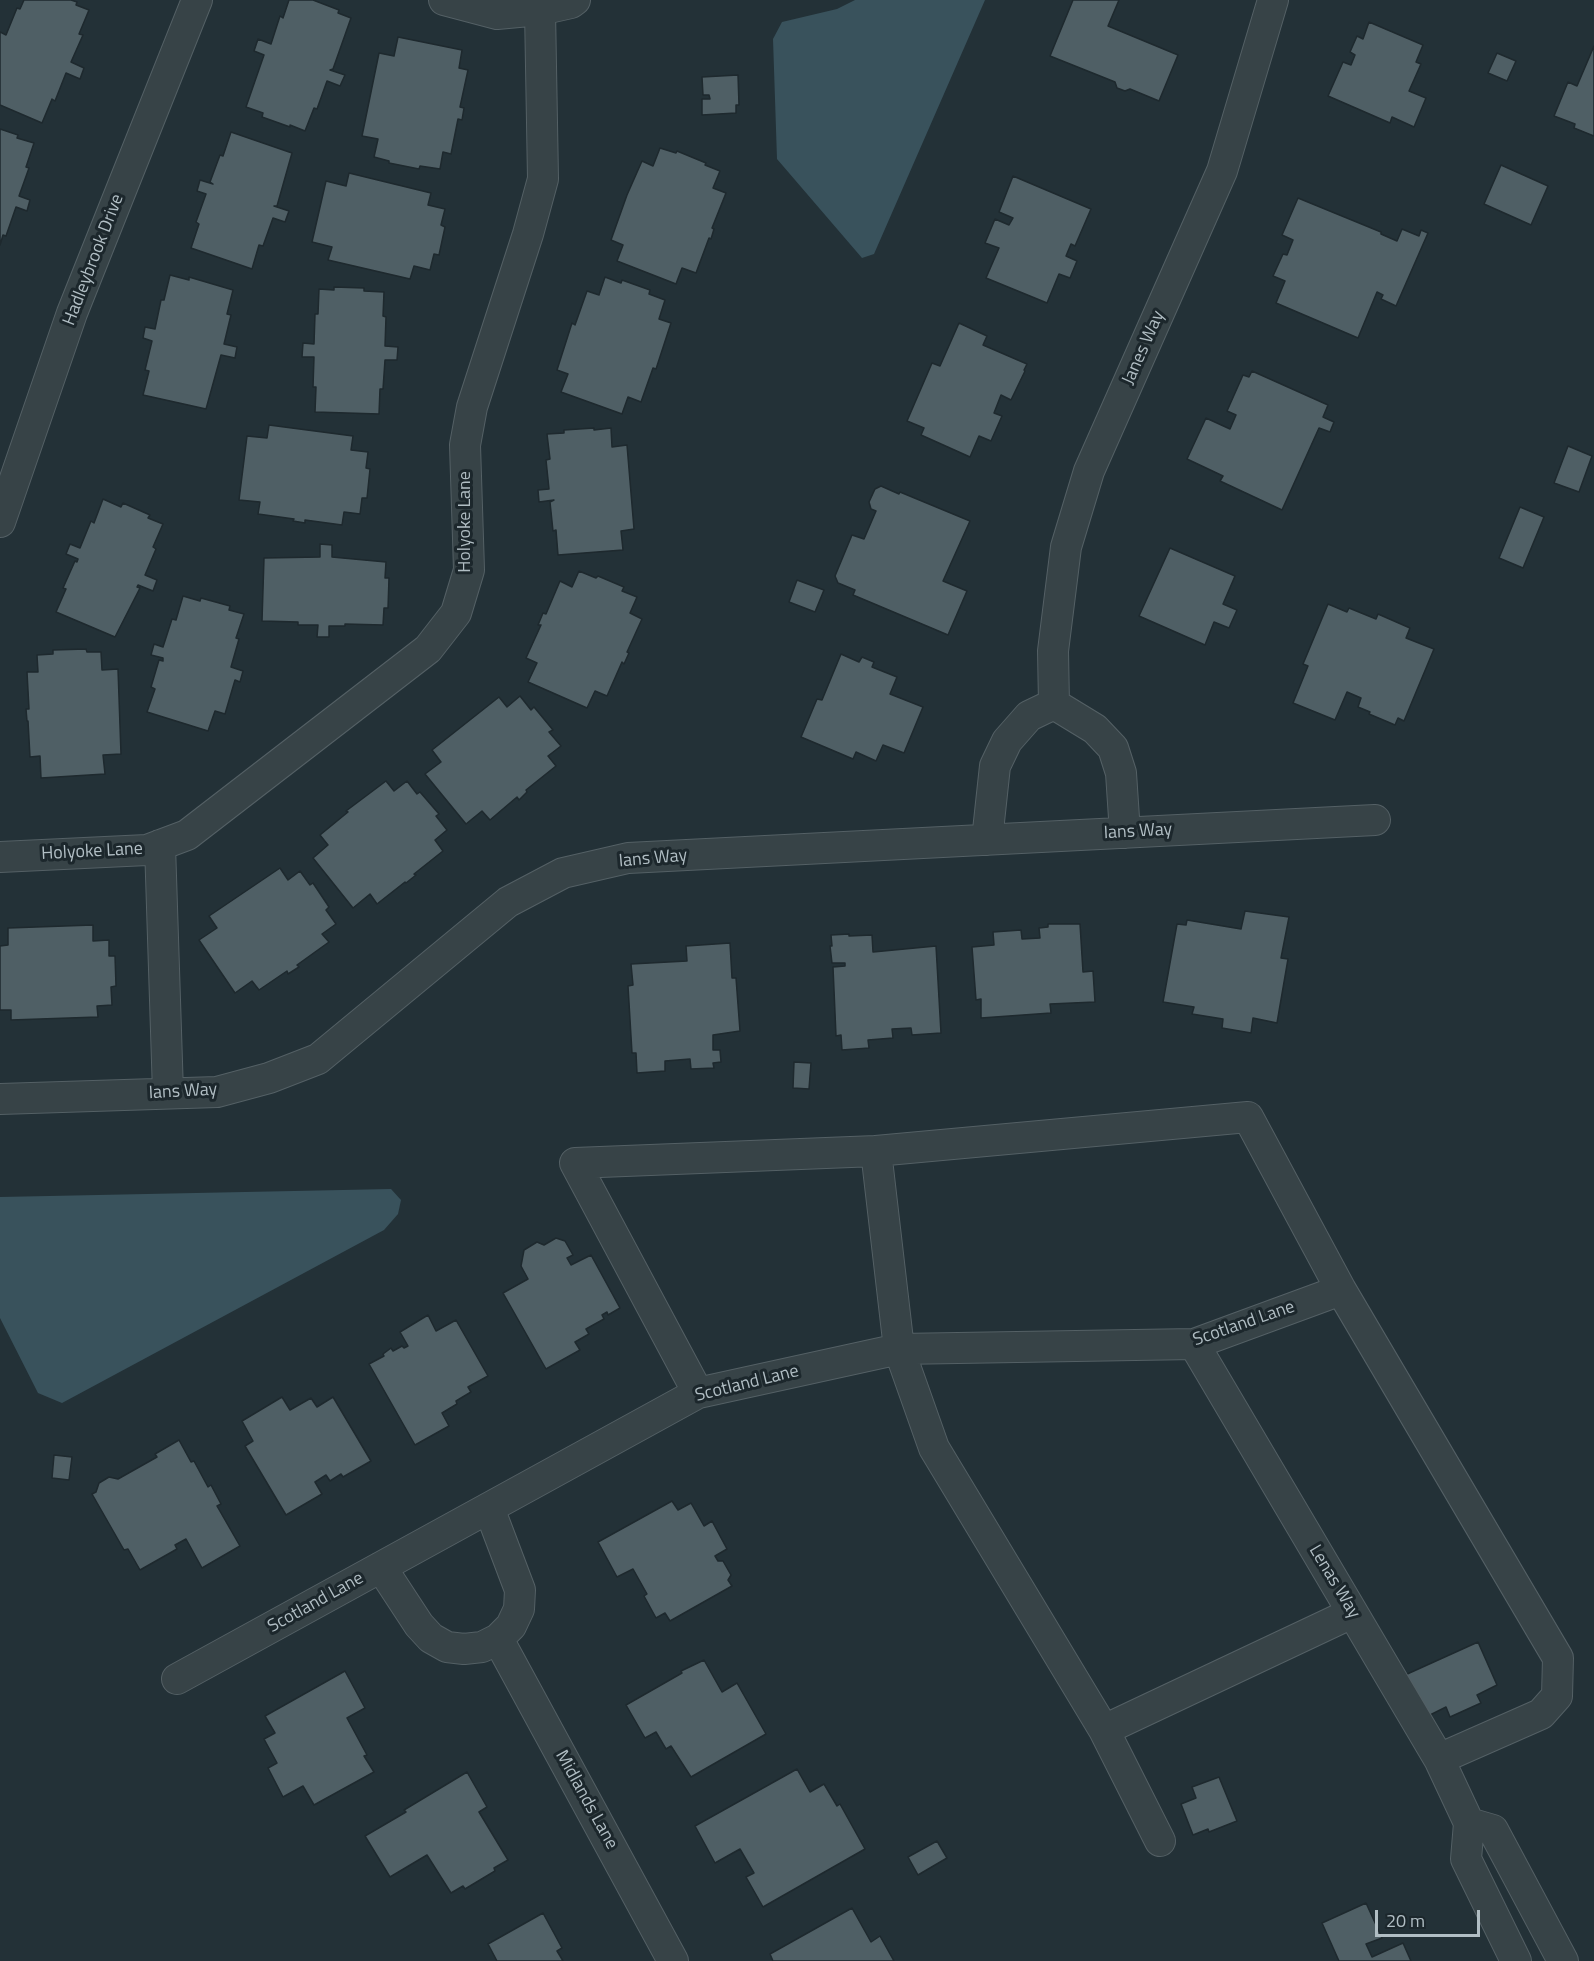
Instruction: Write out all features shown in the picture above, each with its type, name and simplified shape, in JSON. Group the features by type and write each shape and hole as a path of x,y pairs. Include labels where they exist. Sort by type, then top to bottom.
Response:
{"street":[{"name":"Hadleybrook Drive","path":"0,522 72,313 197,0"},
{"path":"444,0 497,14 540,10 571,3 574,0"},
{"name":"Janes Way","path":"1054,704 1053,651 1066,548 1089,471 1222,171 1273,0"},
{"name":"Holyoke Lane","path":"0,857 147,850 187,835 428,649 456,614 469,570 465,445 472,407 528,234 543,178 540,10"},
{"path":"987,840 995,766 1007,741 1029,716 1054,704 1095,729 1113,748 1120,773 1125,833"},
{"name":"Ians Way","path":"0,1099 218,1092 269,1078 318,1059 508,902 563,873 627,858 1375,820"},
{"path":"160,845 168,1094"},
{"path":"698,1393 575,1163 876,1151 1248,1117 1341,1290 1558,1658 1557,1696 1540,1714 1439,1759"},
{"path":"876,1151 899,1349 934,1448 1104,1730 1160,1841"},
{"name":"Scotland Lane","path":"177,1679 698,1393 899,1349 1194,1344 1341,1290"},
{"name":"Lenas Way","path":"1194,1344 1439,1759 1469,1823 1466,1859 1516,1961"},
{"path":"381,1568 419,1625 431,1638 447,1647 464,1649 482,1647 498,1639 511,1626 519,1609 520,1590 489,1508"},
{"path":"1104,1730 1352,1613"},
{"name":"Midlands Lane","path":"498,1639 673,1961"},
{"path":"1469,1823 1493,1830 1563,1961"}],"water":[{"path":"855,0 985,0 874,254 862,258 777,159 773,39 782,22 837,9"},
{"path":"391,1189 401,1200 398,1214 384,1230 62,1403 38,1393 0,1318 0,1197"}],"building":[{"path":"24,0 71,0 77,2 76,5 89,10 79,34 83,35 71,62 84,68 80,79 66,73 55,101 52,99 42,123 0,105 0,32 6,35 17,8 20,9"},
{"path":"289,0 313,0 339,10 338,13 351,18 333,69 330,70 345,75 340,86 327,81 317,109 314,108 305,131 262,117 263,113 246,107 264,55 254,51 258,39 271,44 280,16 283,18"},
{"path":"1073,0 1119,0 1108,26 1178,55 1159,101 1130,89 1125,91 1117,88 1115,82 1050,56"},
{"path":"1369,22 1423,45 1416,62 1421,64 1409,91 1426,98 1414,127 1392,117 1390,123 1328,96 1343,62 1351,65 1355,55 1350,52 1357,36 1363,39"},
{"path":"398,37 462,50 459,68 468,70 460,107 464,108 462,120 458,119 451,154 443,152 440,169 420,166 419,169 389,163 389,161 374,157 378,139 362,136 379,53 394,56"},
{"path":"1594,46 1594,136 1574,128 1575,124 1554,116 1568,82 1577,86"},
{"path":"1497,53 1516,61 1507,81 1488,73"},
{"path":"738,75 739,105 736,105 736,113 702,115 702,99 710,99 709,95 703,95 702,77"},
{"path":"0,129 18,135 17,138 34,143 26,167 29,168 19,196 30,200 27,211 16,207 6,236 3,235 0,245"},
{"path":"231,132 292,153 277,206 274,206 289,211 285,222 273,218 263,246 259,245 252,269 191,248 199,224 196,222 206,194 197,191 200,180 213,184 210,182 220,155 223,156"},
{"path":"660,148 676,153 677,151 720,171 713,188 726,193 712,228 714,229 711,239 709,238 696,273 682,268 676,284 617,261 623,245 611,240 642,161 653,166"},
{"path":"1501,165 1548,186 1531,225 1484,204"},
{"path":"349,173 431,193 428,205 445,209 441,225 445,227 439,255 434,254 430,270 414,266 410,279 328,260 332,247 312,242 326,181 346,186"},
{"path":"1013,176 1091,209 1075,246 1071,244 1066,256 1077,261 1070,278 1059,274 1047,303 986,278 999,248 985,243 995,219 1009,225 1013,218 999,212"},
{"path":"1298,198 1381,232 1397,241 1402,229 1419,236 1421,230 1428,233 1396,306 1381,299 1383,295 1377,292 1358,338 1276,303 1285,281 1273,276 1283,254 1287,255 1293,240 1282,235"},
{"path":"170,275 189,280 189,277 233,290 227,314 231,315 224,344 237,347 235,358 221,355 206,409 143,395 149,371 145,370 152,341 143,338 145,327 155,329 161,300 164,300"},
{"path":"605,277 621,283 622,280 650,290 649,294 665,300 659,319 671,323 656,369 653,368 641,402 628,397 622,414 561,392 568,374 557,370 572,323 575,325 587,291 599,295"},
{"path":"334,287 364,288 364,291 384,292 385,346 398,347 397,360 385,360 379,414 315,412 314,357 302,357 303,343 314,344 319,289 334,290"},
{"path":"959,323 987,336 983,345 1027,364 1011,400 1001,395 994,413 1002,416 991,441 979,436 970,457 921,435 924,428 907,421 932,363 940,366"},
{"path":"1252,371 1328,405 1323,417 1334,422 1330,432 1319,428 1282,510 1220,481 1223,476 1187,459 1206,418 1230,429 1236,415 1227,411 1243,375 1249,377"},
{"path":"269,425 353,436 351,450 368,452 366,468 370,469 367,498 362,498 360,514 344,512 342,525 305,520 305,523 293,521 294,519 258,514 260,502 239,500 247,436 267,438"},
{"path":"594,428 594,430 611,428 612,447 627,445 634,529 621,531 623,550 558,555 550,502 554,500 539,502 538,490 549,489 546,460 550,459 547,434 564,433 564,430"},
{"path":"1568,446 1592,456 1579,492 1554,483"},
{"path":"881,486 970,521 943,581 967,591 948,635 853,595 855,590 838,583 835,576 852,535 864,539 876,511 871,509 869,502 875,489"},
{"path":"103,499 121,507 123,503 150,515 148,518 163,524 145,575 157,580 153,591 138,585 137,587 140,588 115,637 56,612 66,589 63,588 78,559 66,554 70,544 80,548 91,521 94,523"},
{"path":"1520,507 1544,517 1523,568 1499,558"},
{"path":"320,544 332,545 332,557 386,562 385,578 389,578 388,608 384,608 383,625 329,626 329,637 317,637 318,625 262,621 264,558 320,557"},
{"path":"1170,548 1235,576 1223,604 1237,610 1229,628 1214,622 1205,645 1139,616"},
{"path":"579,571 624,587 622,591 637,597 630,613 642,619 624,664 622,662 607,696 595,691 587,708 528,682 537,663 526,658 541,625 538,625 543,613 546,614 560,581 572,587"},
{"path":"797,580 824,590 815,612 789,602"},
{"path":"183,596 230,606 229,610 244,614 236,638 239,639 231,667 243,671 240,682 235,680 225,714 215,711 208,731 147,712 155,689 151,687 159,660 163,661 163,658 151,655 154,644 163,647 172,619 176,620"},
{"path":"1328,604 1347,612 1349,608 1376,619 1378,614 1410,628 1406,638 1434,649 1404,721 1398,718 1395,725 1369,714 1370,712 1358,707 1361,698 1347,692 1335,720 1293,703 1308,666 1303,664"},
{"path":"86,649 87,652 101,652 102,670 118,669 121,754 103,755 105,774 41,778 40,756 30,757 26,709 29,709 27,672 38,672 37,655 53,654 53,650"},
{"path":"841,654 859,662 862,657 874,662 872,667 897,677 890,694 923,707 904,753 883,745 876,761 856,752 853,759 801,737 817,699 822,700"},
{"path":"520,696 531,710 534,707 553,730 549,732 561,746 548,756 556,766 526,790 527,792 519,800 517,797 490,820 482,811 466,824 425,774 441,762 432,750 499,697 507,707"},
{"path":"386,781 394,791 407,781 417,794 420,792 439,814 436,816 447,830 435,840 443,851 414,874 416,875 377,904 370,894 353,908 313,858 328,845 320,835 348,812 346,811"},
{"path":"280,868 288,880 300,871 310,885 313,883 329,907 326,910 336,924 322,934 329,942 297,965 299,967 288,974 287,971 259,990 252,981 235,993 199,940 217,928 209,916"},
{"path":"1245,911 1289,917 1281,958 1288,959 1277,1023 1253,1018 1251,1033 1222,1028 1223,1019 1192,1014 1194,1007 1163,1002 1177,924 1186,925 1187,920 1241,929"},
{"path":"1048,924 1080,924 1083,972 1093,971 1095,1002 1050,1004 1051,1013 981,1018 981,999 976,1000 972,947 994,945 993,932 1021,930 1022,939 1040,938 1039,928 1048,927"},
{"path":"93,925 93,941 109,940 109,956 115,956 116,986 111,987 112,1005 97,1006 98,1017 11,1020 11,1010 0,1010 0,946 8,945 8,928"},
{"path":"849,934 849,936 872,935 873,952 936,946 941,1033 912,1035 911,1028 892,1029 893,1038 868,1040 869,1048 842,1050 841,1035 836,1036 833,967 845,966 845,963 832,963 830,946 832,946 831,935"},
{"path":"730,943 732,978 736,978 740,1031 713,1035 713,1050 720,1050 721,1062 713,1063 714,1068 691,1069 690,1059 665,1061 665,1071 637,1073 636,1053 632,1053 628,986 633,985 631,964 687,961 686,946"},
{"path":"794,1062 811,1063 809,1089 793,1088"},
{"path":"556,1238 565,1241 573,1255 567,1258 571,1265 591,1255 620,1308 608,1315 607,1312 602,1315 604,1319 586,1329 589,1334 575,1342 580,1350 546,1369 503,1293 528,1279 521,1266 524,1250 537,1242 544,1245"},
{"path":"428,1315 436,1331 456,1320 488,1376 468,1387 471,1392 442,1413 449,1426 415,1445 369,1364 384,1356 383,1354 391,1348 393,1351 402,1346 404,1348 408,1346 400,1332"},
{"path":"282,1397 290,1410 311,1398 317,1407 333,1397 371,1461 343,1477 341,1474 330,1481 326,1475 315,1482 322,1494 286,1515 245,1446 253,1441 242,1421"},
{"path":"179,1440 208,1487 211,1485 221,1504 217,1506 240,1546 202,1568 186,1539 175,1545 177,1549 140,1570 128,1549 124,1550 92,1494 96,1492 99,1483 109,1477 118,1479 157,1457 155,1454"},
{"path":"54,1455 72,1457 69,1480 52,1478"},
{"path":"672,1501 678,1510 691,1503 704,1526 712,1521 727,1549 715,1556 718,1561 723,1561 731,1575 728,1580 732,1586 670,1621 665,1613 656,1618 644,1596 647,1594 633,1569 617,1577 598,1542"},
{"path":"1478,1642 1497,1685 1477,1695 1481,1703 1450,1717 1446,1707 1424,1718 1405,1675"},
{"path":"704,1660 722,1692 737,1683 766,1734 691,1777 671,1746 666,1749 656,1732 645,1738 626,1705 682,1673 681,1671"},
{"path":"345,1671 365,1708 347,1718 374,1772 314,1805 303,1786 283,1797 268,1768 277,1763 264,1739 275,1733 265,1716"},
{"path":"797,1769 810,1792 824,1784 837,1806 840,1804 865,1849 763,1907 746,1877 754,1873 740,1849 715,1863 695,1826"},
{"path":"467,1772 487,1807 479,1812 508,1860 494,1868 495,1871 465,1889 463,1886 451,1893 427,1855 390,1877 365,1836"},
{"path":"1219,1777 1237,1821 1209,1832 1208,1829 1193,1835 1181,1804 1196,1798 1192,1787"},
{"path":"937,1841 947,1858 918,1875 908,1857"},
{"path":"1366,1903 1382,1938 1366,1944 1372,1957 1403,1943 1411,1961 1339,1961 1322,1923"},
{"path":"852,1908 871,1942 880,1936 894,1961 773,1961 770,1954"},
{"path":"543,1913 562,1948 557,1951 563,1961 497,1961 488,1944"}]}
